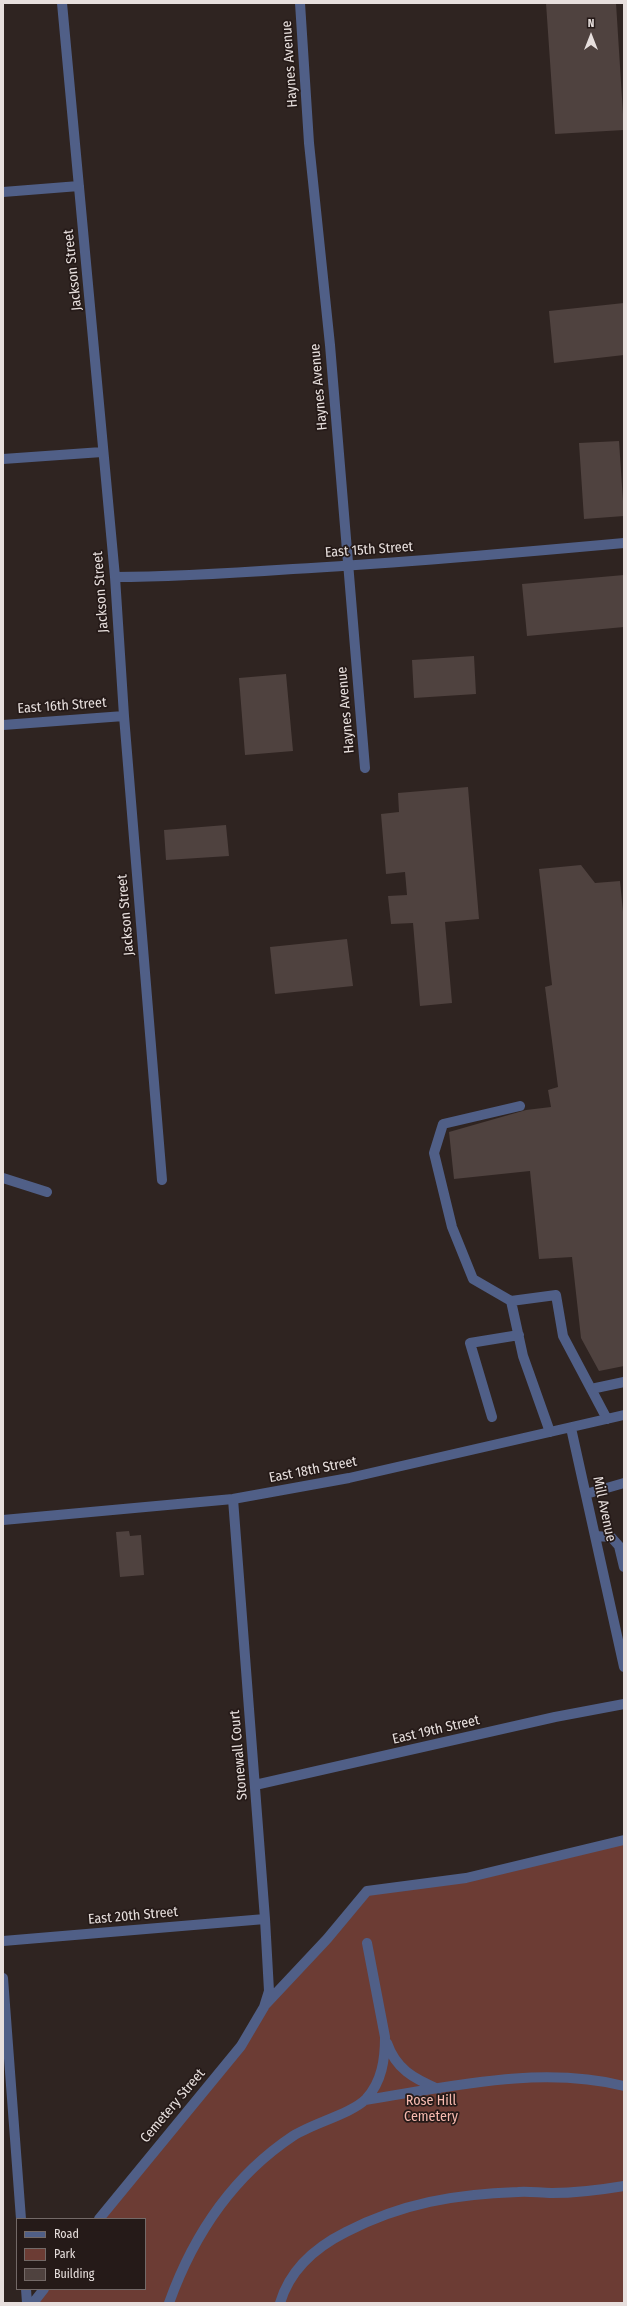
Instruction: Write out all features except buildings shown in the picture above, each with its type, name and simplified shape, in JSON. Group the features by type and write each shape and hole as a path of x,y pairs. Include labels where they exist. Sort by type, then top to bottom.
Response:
{"street":[{"name":"Jackson Street","path":"62,3 98,375 102,452 115,577 124,716 162,1180"},
{"name":"Haynes Avenue","path":"300,3 309,143 330,345 347,566 365,768"},
{"path":"3,192 79,186"},
{"path":"3,459 102,452"},
{"name":"East 15th Street","path":"115,577 163,577 347,566 496,555 624,543"},
{"name":"East 16th Street","path":"3,725 124,716"},
{"path":"520,1106 443,1124 434,1153 452,1228 473,1279 511,1301 556,1295 563,1336 607,1419"},
{"path":"3,1178 47,1192"},
{"path":"511,1301 523,1356 550,1432"},
{"path":"492,1417 470,1343 519,1335"},
{"path":"591,1389 624,1382"},
{"name":"East 18th Street","path":"3,1520 232,1500 349,1478 624,1415"},
{"name":"Mill Avenue","path":"571,1428 622,1651 624,1667"},
{"path":"586,1494 624,1483"},
{"name":"Stonewall Court","path":"232,1500 266,1919 269,1991 264,2007"},
{"path":"595,1536 611,1537 618,1546 624,1567"},
{"name":"East 19th Street","path":"255,1785 555,1717 624,1704"},
{"path":"264,2007 327,1939 367,1890 466,1878 624,1840"},
{"name":"East 20th Street","path":"3,1941 266,1919"},
{"path":"367,1943 385,2037 396,2063 405,2071 439,2089"},
{"path":"3,1978 21,2218"},
{"name":"Cemetery Street","path":"100,2218 241,2046 264,2007"},
{"path":"365,2100 377,2084 382,2068 385,2037"},
{"path":"169,2303 196,2241 212,2216 234,2188 271,2152 294,2136 365,2100 504,2079 561,2077 602,2080 624,2086"},
{"path":"280,2303 284,2290 301,2264 325,2243 389,2212 455,2196 520,2192 552,2193 586,2191 624,2186"},
{"path":"26,2290 27,2303"},
{"path":"33,2303 43,2290"}],"green space":[{"name":"Rose Hill Cemetery","path":"624,1840 624,2303 33,2303 43,2290 146,2290 146,2218 100,2218 259,2016 367,1891 466,1878"}]}
